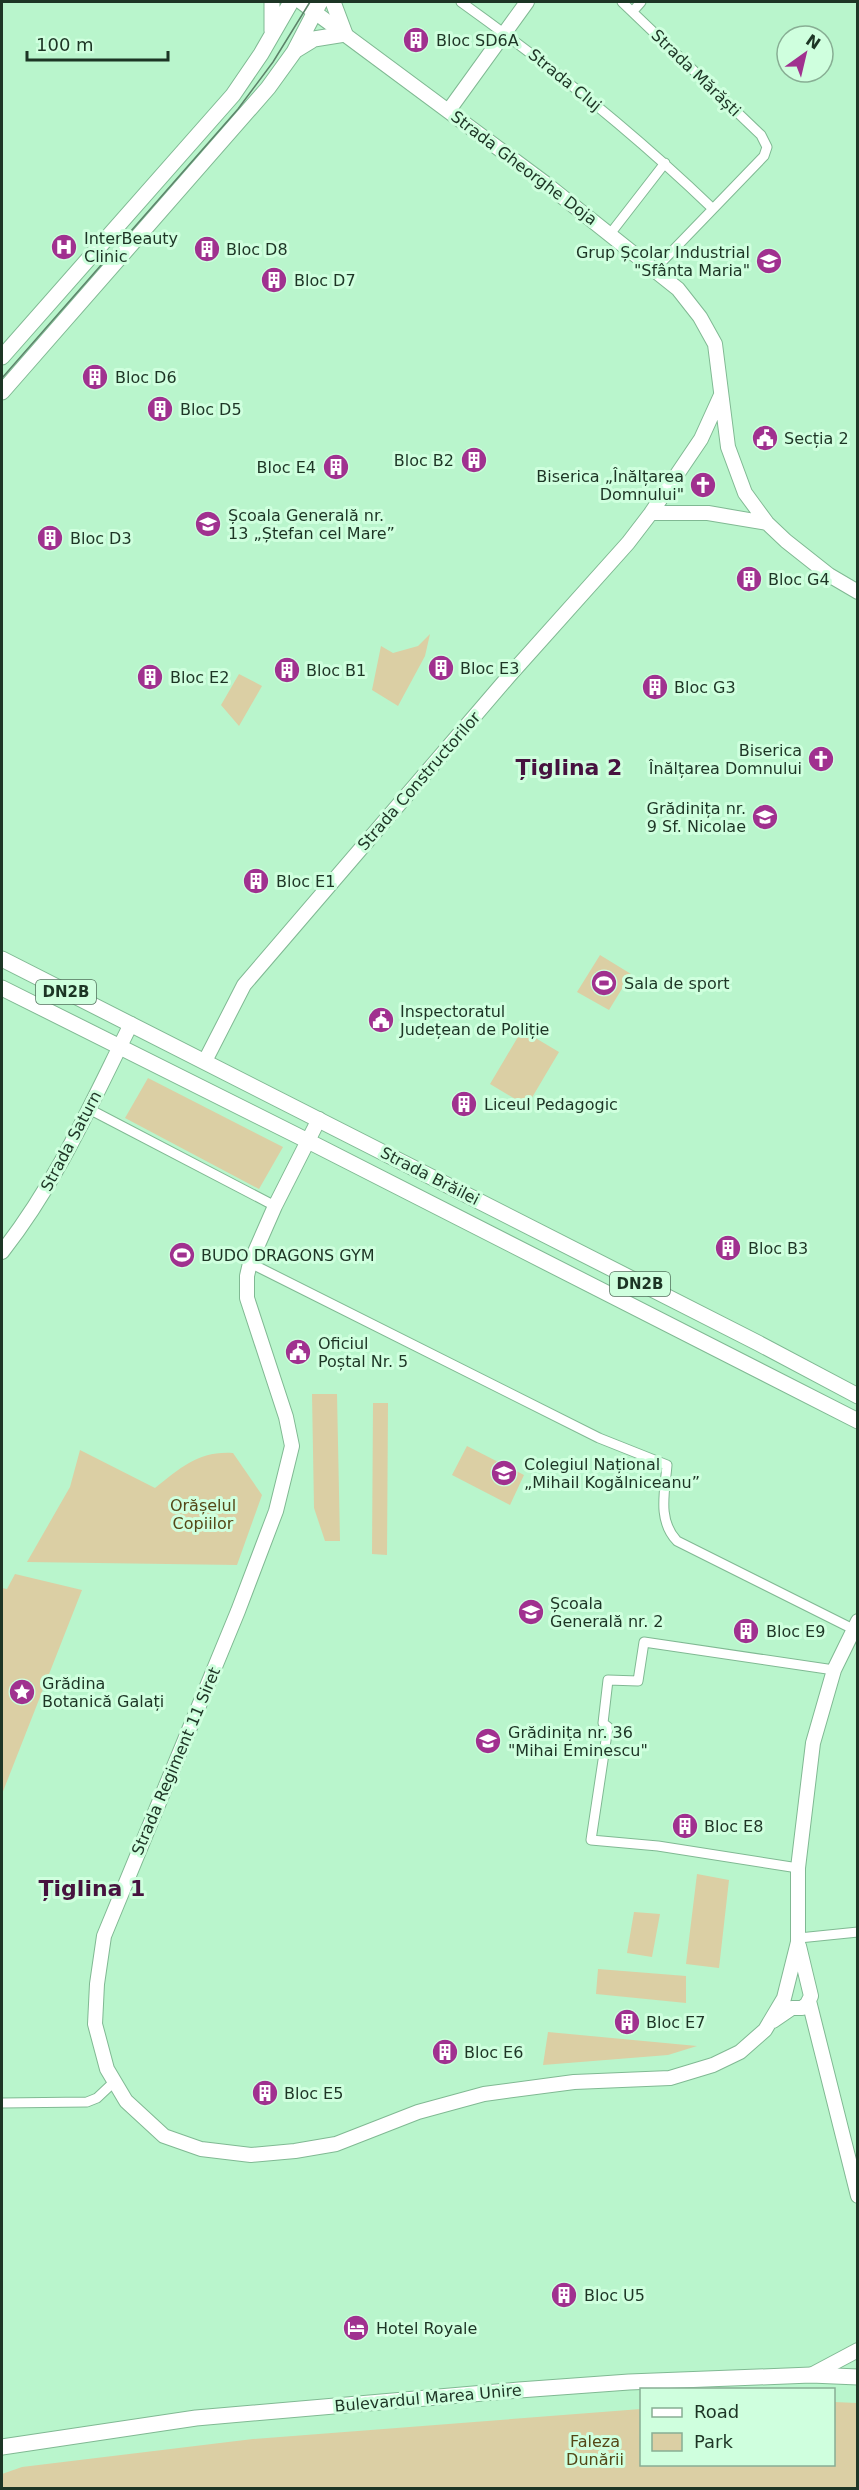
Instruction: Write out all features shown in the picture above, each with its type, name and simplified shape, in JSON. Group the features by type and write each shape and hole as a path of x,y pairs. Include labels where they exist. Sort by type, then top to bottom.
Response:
{"main road":[{"path":"271,36 272,2"},
{"path":"2,357 209,123 245,78 291,2"},
{"path":"294,52 314,39 345,34 333,2"},
{"path":"2,392 246,115 294,52 318,7"},
{"name":"Strada Brăilei","path":"2,959 858,1396"},
{"name":"Strada Brăilei","path":"2,988 309,1141 858,1421"},
{"name":"Bulevardul Marea Unire","path":"2,2447 224,2415 629,2382 811,2375 858,2377"}],"street":[{"name":"Strada Gheorghe Doja","path":"301,2 318,7 345,34 449,110 678,289 710,332 717,356 732,463 745,493 767,523 829,575 858,592"},
{"name":"Strada Cluj","path":"461,2 589,99 665,163 712,208"},
{"path":"449,110 503,32 527,2"},
{"name":"Strada Mărăști","path":"622,2 761,135 767,147 764,156 712,208"},
{"path":"633,11 641,2"},
{"path":"610,234 665,163"},
{"path":"655,269 712,208"},
{"name":"Strada Constructorilor","path":"205,1061 244,985 651,513 701,439 721,395"},
{"path":"651,513 708,513 767,523"},
{"name":"Strada Saturn","path":"2,1252 30,1216 89,1109 131,1024"},
{"path":"89,1109 275,1206"},
{"name":"Strada Regiment 11 Siret","path":"319,1119 275,1206 250,1263 247,1298 286,1417 292,1446 291,1456 276,1511 238,1611 104,1936 97,1976 95,2024 107,2069 114,2082 126,2101 164,2136 201,2149 251,2155 295,2151 336,2144 418,2112 484,2094 574,2082 670,2078 693,2072 740,2052 790,2000 793,1981 805,1983"},
{"path":"250,1263 599,1438 667,1465 664,1518 668,1532 677,1541 855,1625 834,1670 813,1743 798,1868 799,1940 805,1983 811,1993 809,2001 858,2196"},
{"path":"798,1868 658,1846 591,1840 608,1727 603,1723 608,1680 638,1681 644,1642 834,1670"},
{"path":"799,1940 858,1932"},
{"path":"799,1940 790,2000 817,2034"},
{"name":"Strada Regiment 11 Siret","path":"790,2000 807,2004 809,2001"},
{"path":"2,2103 87,2102 97,2098 114,2082"},
{"path":"811,2375 858,2350"}],"green space":[{"path":"430,634 425,656 398,706 372,690 381,646 393,653 418,646"},
{"path":"239,674 262,686 239,726 221,705"},
{"name":"Sala de sport","path":"600,955 631,974 609,1010 577,992"},
{"path":"522,1030 559,1052 527,1106 490,1084"},
{"path":"148,1078 283,1147 259,1189 125,1118"},
{"path":"312,1394 337,1394 340,1541 325,1541 314,1508"},
{"path":"373,1403 388,1403 387,1555 372,1554"},
{"path":"467,1446 524,1475 510,1505 452,1475"},
{"name":"Orășelul Copiilor","path":"80,1450 155,1488 191,1462 210,1455 233,1453 262,1495 237,1565 27,1562 70,1487"},
{"name":"Grădina Botanică Galați","path":"15,1574 82,1590 2,1794 2,1588 7,1589"},
{"path":"697,1874 729,1880 719,1968 686,1964"},
{"path":"634,1912 660,1914 652,1957 627,1953"},
{"path":"598,1969 686,1976 686,2003 596,1994"},
{"path":"548,2032 697,2046 668,2055 543,2065"},
{"name":"Faleza Dunării","path":"835,2402 857,2403 857,2488 2,2488 2,2474 22,2467 253,2439 640,2409 640,2466 835,2466"}],"tram line":[{"path":"2,378 238,109 273,62 310,2"}],"place":[{"name":"Bloc SD6A","path":"416,40"},
{"name":"InterBeauty Clinic","path":"64,247"},
{"name":"Bloc D8","path":"207,249"},
{"name":"Grup Școlar Industrial \"Sfânta Maria\"","path":"769,261"},
{"name":"Bloc D7","path":"274,280"},
{"name":"Bloc D6","path":"95,377"},
{"name":"Bloc D5","path":"160,409"},
{"name":"Secția 2","path":"765,438"},
{"name":"Bloc B2","path":"474,460"},
{"name":"Bloc E4","path":"336,467"},
{"name":"Biserica „Înălțarea Domnului\"","path":"703,485"},
{"name":"Școala Generală nr. 13 „Ștefan cel Mare”","path":"208,524"},
{"name":"Bloc D3","path":"50,538"},
{"name":"Bloc G4","path":"749,579"},
{"name":"Bloc E3","path":"441,668"},
{"name":"Bloc B1","path":"287,670"},
{"name":"Bloc E2","path":"150,677"},
{"name":"Bloc G3","path":"655,687"},
{"name":"Biserica Înălțarea Domnului","path":"821,759"},
{"name":"Grădinița nr. 9 Sf. Nicolae","path":"765,817"},
{"name":"Bloc E1","path":"256,881"},
{"name":"Sala de sport","path":"604,983"},
{"name":"Inspectoratul Județean de Poliție","path":"381,1020"},
{"name":"Liceul Pedagogic","path":"464,1104"},
{"name":"Bloc B3","path":"728,1248"},
{"name":"BUDO DRAGONS GYM","path":"182,1255"},
{"name":"Oficiul Poștal Nr. 5","path":"298,1352"},
{"name":"Colegiul Național „Mihail Kogălniceanu”","path":"504,1473"},
{"name":"Școala Generală nr. 2","path":"531,1612"},
{"name":"Bloc E9","path":"746,1631"},
{"name":"Grădina Botanică Galați","path":"22,1692"},
{"name":"Grădinița nr. 36 \"Mihai Eminescu\"","path":"488,1741"},
{"name":"Bloc E8","path":"685,1826"},
{"name":"Bloc E7","path":"627,2022"},
{"name":"Bloc E6","path":"445,2052"},
{"name":"Bloc E5","path":"265,2093"},
{"name":"Bloc U5","path":"564,2295"},
{"name":"Hotel Royale","path":"356,2328"}],"district":[{"name":"Țiglina 2","path":"569,767"},
{"name":"Țiglina 1","path":"92,1888"}]}
